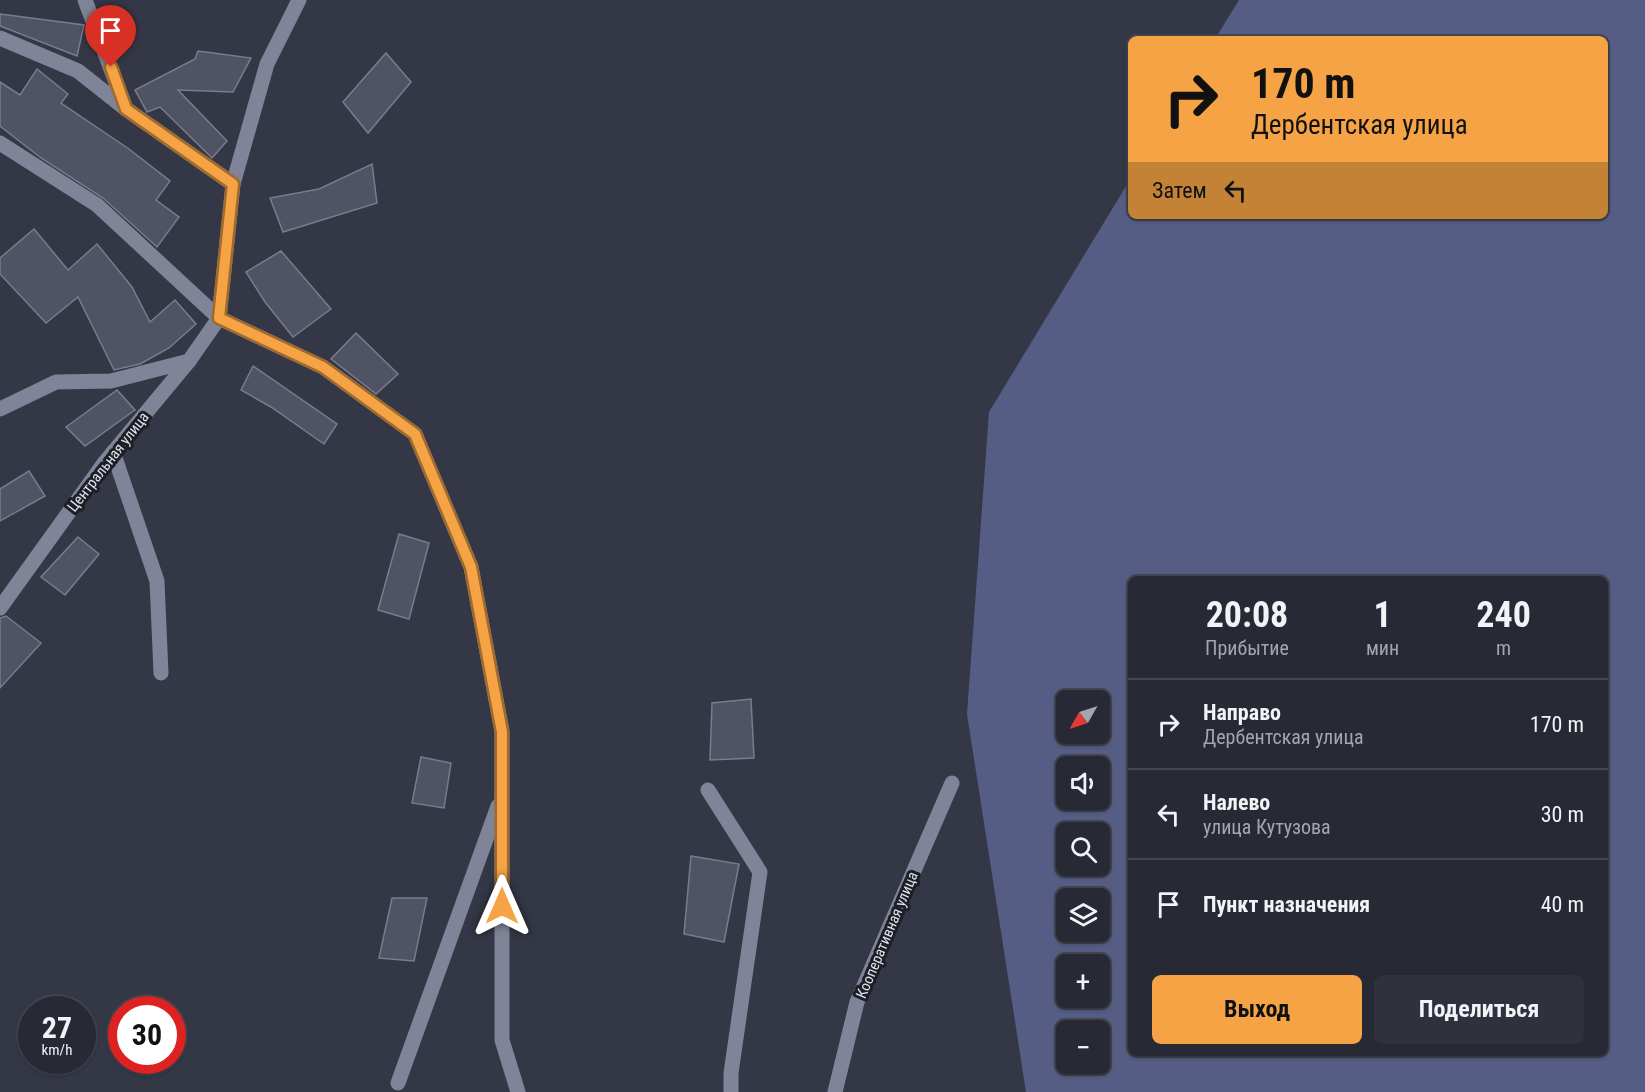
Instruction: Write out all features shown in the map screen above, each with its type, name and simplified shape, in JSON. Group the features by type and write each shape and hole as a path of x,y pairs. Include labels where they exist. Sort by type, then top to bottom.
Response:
{"street":[{"path":"85,0 126,109"},
{"path":"219,318 233,184 267,64 299,0"},
{"path":"0,38 78,71 126,109 233,184"},
{"path":"0,143 97,205 219,318 323,367 415,434 471,567 502,732 502,1040 518,1092"},
{"name":"Центральная улица","path":"0,608 113,452 189,361 219,318"},
{"path":"0,409 56,382 111,381 189,361"},
{"path":"113,452 157,581 161,673"},
{"name":"Кооперативная улица","path":"835,1092 857,1002 952,783"},
{"path":"708,790 760,872 731,1073 731,1092"},
{"path":"398,1083 502,795"}],"shaded area":[{"path":"1239,0 1645,0 1645,1092 1026,1092 967,714 989,412 1128,183 1128,219 1608,219 1608,36 1217,36"}],"building":[{"path":"0,14 84,25 77,56 0,26"},
{"path":"198,51 251,58 233,92 178,90 227,141 212,158 160,107 147,112 135,90 195,59"},
{"path":"386,53 411,82 368,133 343,102"},
{"path":"37,69 68,94 61,103 129,149 170,181 156,200 179,217 157,247 103,198 41,158 0,126 0,82 20,95"},
{"path":"372,164 377,203 283,232 270,198 319,189"},
{"path":"34,229 68,270 97,244 132,287 150,322 175,300 196,324 169,348 140,364 114,370 78,297 46,323 0,274 0,258"},
{"path":"281,251 331,309 293,337 265,302 246,272"},
{"path":"356,333 398,374 376,394 331,359"},
{"path":"253,366 337,424 324,444 271,407 241,390"},
{"path":"117,390 135,410 85,446 66,427"},
{"path":"29,471 45,496 0,521 0,489"},
{"path":"399,534 429,543 409,619 378,610"},
{"path":"78,537 99,554 65,595 41,577"},
{"path":"6,616 41,643 0,688 0,618"},
{"path":"751,699 754,758 710,760 712,703"},
{"path":"421,757 451,763 444,808 412,803"},
{"path":"691,856 739,864 724,942 684,934"},
{"path":"392,898 427,898 414,961 379,958"}],"route":[{"path":"111,67 126,109 233,184 219,318 323,367 415,434 471,567 502,732 502,906"}]}
